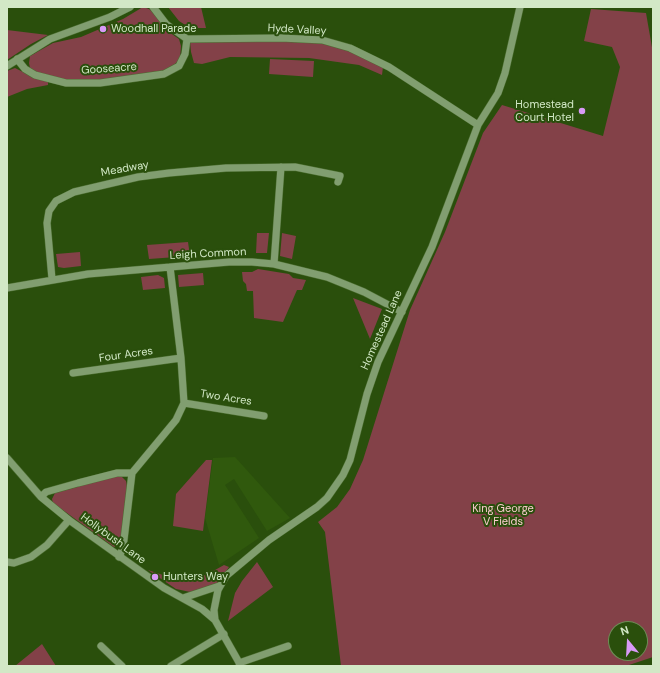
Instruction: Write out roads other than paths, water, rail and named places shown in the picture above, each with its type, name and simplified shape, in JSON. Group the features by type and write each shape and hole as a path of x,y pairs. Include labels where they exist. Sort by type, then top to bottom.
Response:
{"street":[{"path":"7,66 50,39 110,17 130,7"},
{"path":"153,7 166,24 187,39"},
{"name":"Homestead Lane","path":"214,620 215,600 220,586 226,576 269,540 318,507 327,498 344,475 350,460 367,394 378,362 432,247 478,125 498,93 505,73 520,7"},
{"name":"Hyde Valley","path":"187,39 281,38 322,40 350,48 388,67 478,125"},
{"name":"Gooseacre","path":"17,59 25,69 35,75 66,82 100,83 140,78 169,71 179,66 185,54 187,39"},
{"path":"274,264 281,167"},
{"name":"Meadway","path":"52,279 47,217 52,205 62,197 87,188 115,181 169,173 226,168 281,167 324,172 340,176 338,182"},
{"name":"Leigh Common","path":"7,288 52,279 170,267 229,262 274,264 300,269 341,282 402,312"},
{"path":"119,557 123,548 132,472 176,420 184,403 181,358 170,267"},
{"name":"Four Acres","path":"73,373 181,358"},
{"name":"Two Acres","path":"184,403 264,416"},
{"name":"Hollybush Lane","path":"7,458 41,497 69,520 164,588 202,609 214,620 224,634 240,664"},
{"path":"41,497 46,492 78,483 117,473 132,472"},
{"path":"7,562 14,563 31,556 47,545 69,520"},
{"path":"183,598 220,586"},
{"path":"172,666 224,634"},
{"path":"101,646 122,666"},
{"path":"240,664 288,646"}],"place":[{"name":"Woodhall Parade","path":"103,29"},
{"name":"Homestead Court Hotel","path":"582,111"},
{"name":"Hunters Way","path":"155,577"}],"park label":[{"name":"King George V Fields","path":"503,515"}]}
